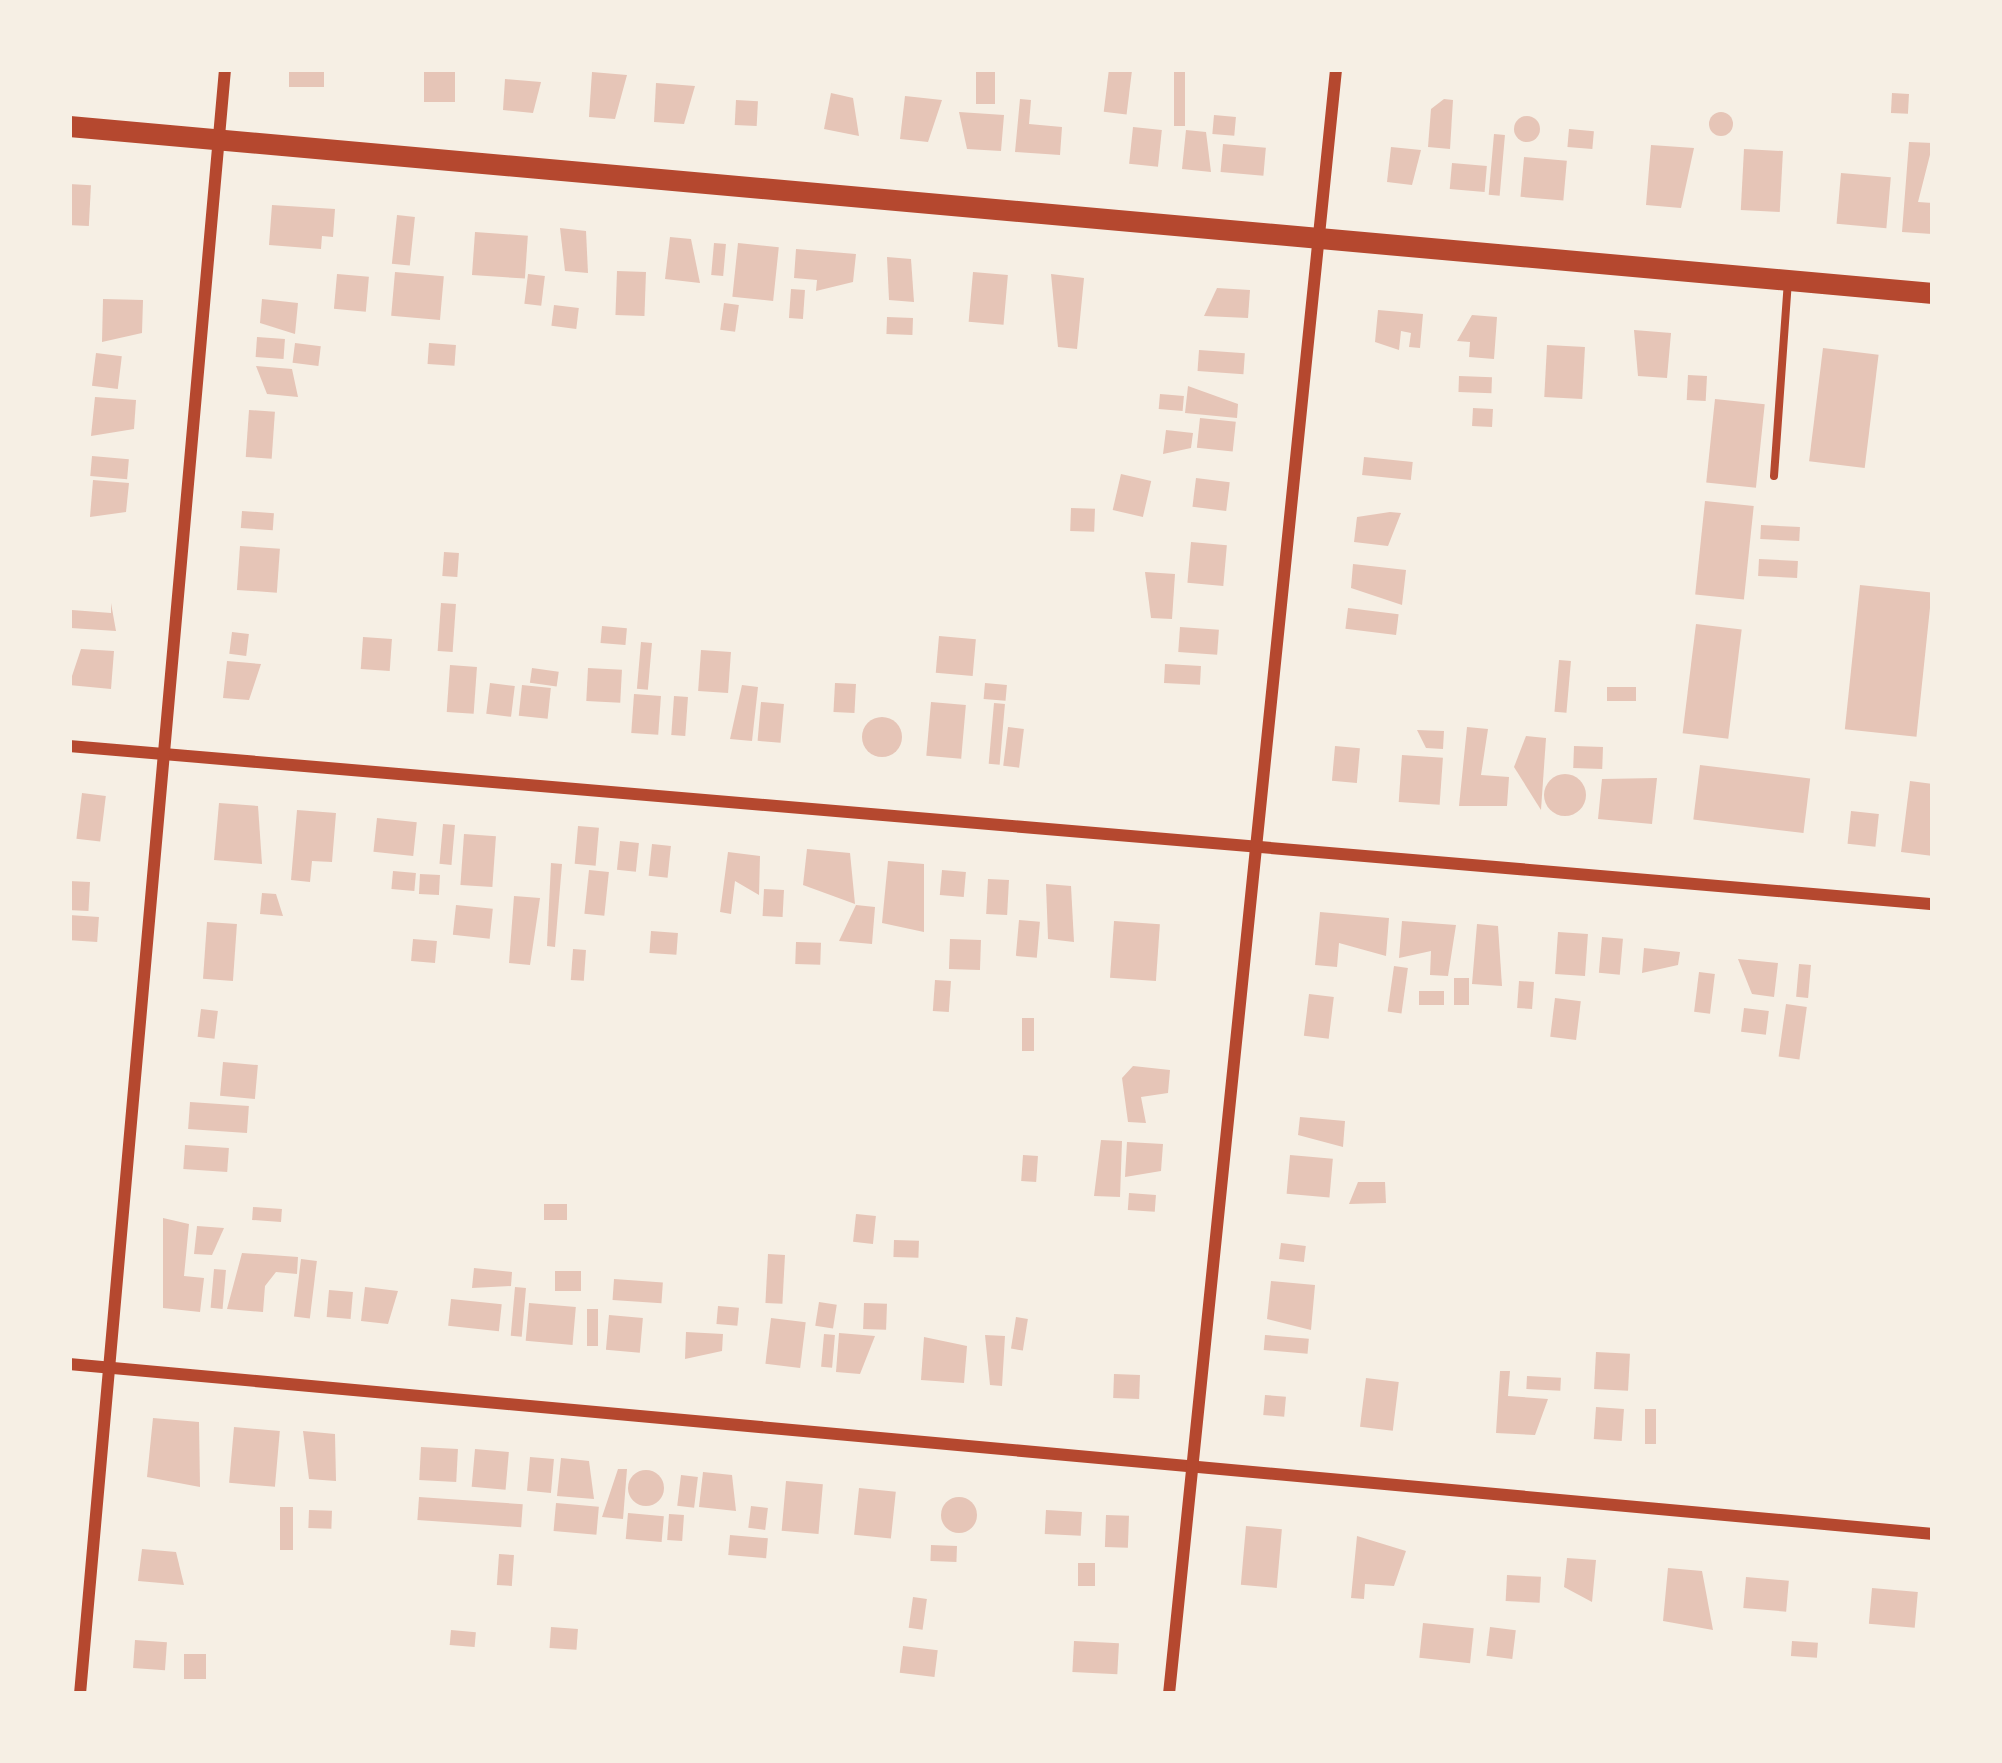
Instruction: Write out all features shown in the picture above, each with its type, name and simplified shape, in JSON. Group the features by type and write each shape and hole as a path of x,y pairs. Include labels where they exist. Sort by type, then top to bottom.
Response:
{"street":[{"path":"80,1694 160,755 225,69"},
{"path":"1169,1694 1336,69"},
{"path":"69,126 1321,232 1933,293"},
{"path":"69,746 1933,904"},
{"path":"69,1364 1933,1534"}],"lane":[{"path":"1774,476 1788,280"}],"building":[{"path":"289,69 324,69 324,87 289,87"},
{"path":"424,69 455,69 455,102 424,102"},
{"path":"976,69 995,69 995,104 976,104"},
{"path":"1109,69 1132,72 1127,114 1104,112"},
{"path":"1174,69 1185,69 1185,126 1174,126"},
{"path":"592,72 627,75 615,119 589,117"},
{"path":"505,79 541,82 533,113 503,110"},
{"path":"656,83 695,86 684,124 654,122"},
{"path":"831,93 853,98 859,136 824,129"},
{"path":"1892,93 1909,94 1908,114 1891,113"},
{"path":"905,96 942,100 928,142 900,139"},
{"path":"1020,99 1031,100 1029,124 1062,127 1060,155 1015,152"},
{"path":"1444,99 1453,100 1450,149 1428,147 1431,109"},
{"path":"736,100 758,101 757,126 735,125"},
{"path":"959,112 1004,115 1001,151 967,149"},
{"path":"1721,112 1733,124 1721,136 1709,124"},
{"path":"1214,115 1236,117 1234,136 1212,134"},
{"path":"1527,116 1540,129 1527,142 1514,129"},
{"path":"1133,127 1162,130 1158,167 1129,164"},
{"path":"1569,129 1594,131 1592,149 1567,147"},
{"path":"1186,130 1206,132 1211,172 1182,169"},
{"path":"1494,134 1505,135 1500,196 1489,195"},
{"path":"1909,142 1933,143 1918,202 1933,203 1932,234 1902,232"},
{"path":"1223,144 1266,148 1263,176 1221,172"},
{"path":"1651,145 1694,148 1681,208 1646,205"},
{"path":"1391,147 1421,150 1412,185 1387,182"},
{"path":"1744,149 1783,151 1780,212 1741,210"},
{"path":"1524,157 1567,161 1563,201 1521,197"},
{"path":"1452,163 1487,166 1485,192 1450,189"},
{"path":"1841,173 1891,177 1886,228 1837,224"},
{"path":"69,184 91,185 89,226 69,225"},
{"path":"272,205 335,209 333,237 322,236 321,249 269,245"},
{"path":"397,215 415,217 410,266 392,264"},
{"path":"560,228 586,231 588,273 565,271"},
{"path":"475,232 528,236 525,279 472,275"},
{"path":"670,237 691,239 700,283 665,279"},
{"path":"714,243 726,244 723,276 711,275"},
{"path":"738,243 779,247 773,301 732,297"},
{"path":"796,249 856,254 853,282 816,291 817,280 794,278"},
{"path":"887,257 911,259 914,302 889,300"},
{"path":"617,271 646,272 644,316 615,315"},
{"path":"395,272 444,276 440,320 391,316"},
{"path":"973,272 1008,275 1004,325 969,322"},
{"path":"337,274 369,277 366,312 334,309"},
{"path":"528,274 545,276 541,306 524,304"},
{"path":"1051,274 1084,278 1077,349 1058,347"},
{"path":"1217,288 1250,290 1248,318 1204,316"},
{"path":"791,289 805,290 803,319 789,318"},
{"path":"103,299 143,300 142,333 102,342"},
{"path":"262,299 298,303 295,334 260,323"},
{"path":"724,303 739,305 735,332 720,330"},
{"path":"554,305 579,308 576,329 551,326"},
{"path":"1378,310 1423,314 1420,348 1409,347 1411,333 1401,331 1399,350 1375,342"},
{"path":"1472,315 1497,317 1494,359 1469,357 1470,342 1457,341"},
{"path":"887,317 913,318 912,335 886,334"},
{"path":"1634,330 1671,333 1667,378 1638,376"},
{"path":"257,337 285,339 284,359 256,357"},
{"path":"295,343 321,346 318,366 293,363"},
{"path":"429,343 456,345 454,366 428,364"},
{"path":"1547,345 1585,347 1582,399 1544,397"},
{"path":"1823,348 1879,355 1865,468 1809,461"},
{"path":"1199,350 1245,353 1243,374 1198,371"},
{"path":"96,353 122,356 118,389 92,386"},
{"path":"256,366 292,369 298,397 267,394"},
{"path":"1688,375 1707,376 1706,401 1687,400"},
{"path":"1459,376 1492,377 1491,393 1458,392"},
{"path":"1188,386 1238,404 1237,418 1185,413"},
{"path":"1160,394 1184,396 1183,411 1159,409"},
{"path":"95,397 136,400 134,429 91,436"},
{"path":"1715,399 1765,404 1756,488 1706,483"},
{"path":"1473,408 1493,409 1492,427 1472,426"},
{"path":"249,410 275,412 272,459 246,457"},
{"path":"1200,418 1236,422 1233,452 1197,448"},
{"path":"1166,430 1193,433 1191,448 1163,454"},
{"path":"92,456 129,459 127,479 90,476"},
{"path":"1364,457 1413,462 1411,480 1362,475"},
{"path":"1121,474 1151,481 1143,517 1113,510"},
{"path":"1196,478 1230,482 1226,511 1192,507"},
{"path":"93,480 129,483 126,512 90,517"},
{"path":"1705,501 1754,506 1744,600 1695,594"},
{"path":"1071,508 1095,509 1094,532 1070,531"},
{"path":"242,511 274,513 273,530 241,528"},
{"path":"1401,513 1388,546 1354,542 1357,517"},
{"path":"1761,525 1800,527 1799,541 1760,539"},
{"path":"1191,542 1227,545 1223,586 1187,583"},
{"path":"240,546 280,549 277,593 237,590"},
{"path":"444,552 459,553 457,577 442,576"},
{"path":"1759,559 1798,561 1797,578 1758,576"},
{"path":"1353,564 1406,570 1402,605 1351,588"},
{"path":"1145,572 1175,574 1172,619 1151,618"},
{"path":"1860,585 1932,593 1916,737 1845,729"},
{"path":"111,603 116,631 71,628 72,610 111,613"},
{"path":"441,603 456,604 453,652 438,651"},
{"path":"1348,608 1399,614 1396,635 1345,629"},
{"path":"1696,624 1742,630 1728,739 1683,733"},
{"path":"602,626 627,628 625,645 601,643"},
{"path":"1180,627 1219,630 1217,655 1178,652"},
{"path":"232,632 249,634 246,656 229,654"},
{"path":"939,636 976,639 973,676 936,673"},
{"path":"363,637 392,639 390,671 361,669"},
{"path":"641,642 652,643 648,690 637,689"},
{"path":"81,649 114,651 111,689 69,685"},
{"path":"701,650 731,652 728,693 698,691"},
{"path":"1559,660 1571,661 1566,713 1554,712"},
{"path":"227,661 261,664 249,700 223,698"},
{"path":"1165,664 1201,666 1200,685 1164,683"},
{"path":"450,665 477,667 474,714 447,712"},
{"path":"532,668 559,672 557,687 530,683"},
{"path":"588,668 622,670 620,703 586,701"},
{"path":"490,683 515,686 511,717 486,714"},
{"path":"835,683 856,684 854,713 833,712"},
{"path":"985,683 1007,685 1006,701 984,699"},
{"path":"522,685 551,688 548,719 519,716"},
{"path":"742,685 758,687 752,741 730,739"},
{"path":"1607,687 1636,687 1636,701 1607,701"},
{"path":"634,694 661,696 658,735 631,733"},
{"path":"674,696 688,697 685,736 671,735"},
{"path":"761,702 784,704 781,743 758,741"},
{"path":"931,702 966,705 961,759 926,756"},
{"path":"994,703 1005,704 1000,765 989,764"},
{"path":"882,717 896,723 902,737 896,751 882,757 868,751 862,737 868,723"},
{"path":"1008,727 1024,729 1019,768 1003,766"},
{"path":"1467,727 1488,729 1481,775 1509,777 1507,806 1459,806"},
{"path":"1417,730 1444,731 1443,749 1426,748"},
{"path":"1526,736 1546,738 1541,810 1514,767"},
{"path":"1335,746 1360,748 1357,783 1332,781"},
{"path":"1574,746 1603,747 1602,769 1573,768"},
{"path":"1402,755 1443,758 1440,805 1399,802"},
{"path":"1700,765 1810,779 1803,833 1693,820"},
{"path":"1565,774 1580,780 1586,795 1580,810 1565,816 1550,810 1544,795 1550,780"},
{"path":"1657,778 1652,824 1598,819 1602,779"},
{"path":"1910,781 1933,784 1933,856 1901,852"},
{"path":"82,793 106,796 100,842 76,839"},
{"path":"219,803 258,806 262,864 214,860"},
{"path":"297,810 336,813 332,862 312,861 310,882 291,880"},
{"path":"1851,811 1879,814 1875,847 1848,844"},
{"path":"377,818 417,822 413,856 373,852"},
{"path":"443,824 455,825 451,865 440,864"},
{"path":"578,826 599,828 596,866 575,864"},
{"path":"464,834 496,836 492,887 460,885"},
{"path":"620,841 639,843 636,872 617,870"},
{"path":"652,844 671,846 668,878 649,876"},
{"path":"807,849 850,853 855,904 803,885"},
{"path":"728,852 760,856 759,895 735,881 731,914 720,912"},
{"path":"888,861 924,864 924,932 882,923"},
{"path":"551,863 562,864 555,947 547,946"},
{"path":"589,870 609,872 604,916 584,914"},
{"path":"942,870 966,872 964,897 940,895"},
{"path":"393,871 416,873 414,891 391,889"},
{"path":"420,874 440,875 439,895 419,894"},
{"path":"988,879 1009,880 1007,915 986,914"},
{"path":"69,881 90,882 88,911 69,910"},
{"path":"1046,884 1071,886 1074,942 1048,939"},
{"path":"764,889 784,890 783,917 763,916"},
{"path":"262,893 276,894 283,916 260,914"},
{"path":"514,896 540,898 530,965 509,963"},
{"path":"456,905 493,909 490,939 453,935"},
{"path":"856,905 875,907 872,944 839,941"},
{"path":"1320,912 1389,918 1386,956 1339,943 1337,967 1315,965"},
{"path":"69,915 99,917 97,942 69,940"},
{"path":"1019,920 1040,922 1037,958 1016,956"},
{"path":"1114,921 1160,924 1156,981 1110,978"},
{"path":"1402,921 1456,925 1448,976 1430,975 1431,951 1399,958"},
{"path":"207,922 237,924 233,981 203,979"},
{"path":"1477,924 1498,926 1502,986 1472,984"},
{"path":"651,931 678,933 676,955 649,953"},
{"path":"1558,932 1588,934 1585,976 1555,974"},
{"path":"1602,937 1623,939 1620,975 1599,973"},
{"path":"413,939 437,941 435,963 411,961"},
{"path":"950,939 981,940 980,970 949,969"},
{"path":"796,942 821,943 820,965 795,964"},
{"path":"1644,948 1680,952 1678,965 1642,973"},
{"path":"573,949 586,950 584,981 571,980"},
{"path":"1738,959 1778,963 1774,997 1752,994"},
{"path":"1799,964 1811,965 1808,998 1796,997"},
{"path":"1394,966 1408,968 1401,1014 1388,1012"},
{"path":"1699,972 1715,974 1710,1014 1694,1012"},
{"path":"1454,978 1469,978 1469,1005 1454,1005"},
{"path":"935,980 951,981 949,1012 933,1011"},
{"path":"1519,981 1534,982 1532,1009 1517,1008"},
{"path":"1419,991 1444,991 1444,1005 1419,1005"},
{"path":"1309,994 1334,997 1329,1039 1304,1036"},
{"path":"1555,998 1581,1001 1576,1040 1550,1037"},
{"path":"1786,1004 1807,1007 1799,1059 1779,1056"},
{"path":"1744,1008 1769,1011 1766,1035 1741,1032"},
{"path":"201,1009 218,1011 214,1039 198,1037"},
{"path":"1022,1018 1034,1018 1034,1051 1022,1051"},
{"path":"223,1062 258,1065 255,1099 220,1096"},
{"path":"1133,1066 1170,1070 1168,1093 1141,1097 1146,1123 1128,1122 1122,1078"},
{"path":"190,1102 249,1106 247,1133 188,1129"},
{"path":"1300,1117 1345,1121 1343,1147 1298,1135"},
{"path":"1101,1140 1122,1141 1120,1197 1094,1196"},
{"path":"1127,1142 1163,1144 1161,1171 1125,1177"},
{"path":"185,1145 229,1148 227,1172 183,1169"},
{"path":"1023,1155 1038,1156 1036,1182 1021,1181"},
{"path":"1290,1155 1333,1159 1329,1198 1287,1194"},
{"path":"1358,1182 1385,1182 1386,1203 1349,1204"},
{"path":"1129,1193 1156,1195 1155,1212 1128,1210"},
{"path":"544,1204 567,1204 567,1220 544,1220"},
{"path":"253,1207 282,1209 281,1222 252,1220"},
{"path":"856,1214 876,1216 873,1244 853,1242"},
{"path":"163,1218 189,1224 184,1276 204,1278 200,1312 163,1308"},
{"path":"197,1226 224,1228 212,1255 194,1254"},
{"path":"894,1240 919,1241 918,1258 893,1257"},
{"path":"1281,1243 1306,1246 1304,1262 1279,1259"},
{"path":"242,1253 298,1257 297,1274 276,1272 265,1286 263,1312 227,1309"},
{"path":"768,1254 785,1255 782,1304 765,1303"},
{"path":"301,1259 317,1261 310,1319 294,1317"},
{"path":"474,1268 512,1272 511,1286 472,1288"},
{"path":"214,1269 226,1270 223,1309 211,1308"},
{"path":"555,1271 581,1271 581,1291 555,1291"},
{"path":"614,1279 663,1282 661,1303 613,1300"},
{"path":"1271,1281 1315,1285 1311,1330 1267,1319"},
{"path":"365,1287 398,1291 388,1324 361,1321"},
{"path":"515,1287 526,1288 522,1337 511,1336"},
{"path":"329,1290 353,1292 351,1319 327,1317"},
{"path":"451,1299 502,1304 499,1331 448,1326"},
{"path":"819,1302 837,1305 833,1329 815,1326"},
{"path":"529,1303 576,1307 573,1345 526,1341"},
{"path":"864,1303 887,1304 886,1330 863,1329"},
{"path":"718,1306 739,1308 737,1326 716,1324"},
{"path":"587,1309 598,1309 598,1346 587,1346"},
{"path":"609,1315 643,1318 640,1353 606,1350"},
{"path":"1016,1317 1028,1319 1023,1350 1011,1349"},
{"path":"771,1318 806,1322 800,1368 765,1364"},
{"path":"686,1332 723,1334 722,1351 685,1359"},
{"path":"839,1333 875,1336 860,1374 836,1372"},
{"path":"824,1334 835,1335 832,1368 821,1367"},
{"path":"985,1335 1005,1336 1002,1386 990,1385"},
{"path":"1265,1335 1309,1339 1308,1354 1264,1350"},
{"path":"924,1337 967,1346 964,1383 921,1380"},
{"path":"1596,1352 1630,1354 1628,1391 1594,1389"},
{"path":"1500,1371 1510,1371 1508,1396 1548,1399 1535,1435 1496,1433"},
{"path":"1114,1374 1140,1375 1139,1399 1113,1398"},
{"path":"1527,1376 1561,1378 1560,1391 1526,1389"},
{"path":"1366,1378 1399,1382 1393,1431 1360,1427"},
{"path":"1265,1395 1286,1397 1284,1417 1263,1415"},
{"path":"1596,1407 1624,1409 1622,1441 1594,1439"},
{"path":"1645,1409 1656,1409 1656,1444 1645,1444"},
{"path":"153,1418 199,1422 200,1487 147,1477"},
{"path":"234,1427 280,1431 275,1487 229,1483"},
{"path":"303,1431 335,1434 336,1481 309,1479"},
{"path":"421,1447 458,1449 456,1482 419,1480"},
{"path":"475,1449 509,1452 506,1490 472,1487"},
{"path":"530,1457 554,1459 551,1493 527,1491"},
{"path":"561,1458 589,1461 594,1499 557,1496"},
{"path":"618,1469 627,1469 623,1519 602,1517"},
{"path":"646,1470 659,1475 664,1488 659,1501 646,1506 633,1501 628,1488 633,1475"},
{"path":"703,1472 732,1475 736,1511 699,1507"},
{"path":"681,1475 698,1477 694,1508 677,1506"},
{"path":"786,1481 823,1484 819,1534 782,1531"},
{"path":"859,1488 896,1492 891,1539 854,1535"},
{"path":"419,1497 523,1504 521,1527 417,1520"},
{"path":"959,1497 972,1502 977,1515 972,1528 959,1533 946,1528 941,1515 946,1502"},
{"path":"556,1503 599,1507 596,1535 554,1531"},
{"path":"751,1506 768,1508 765,1530 748,1528"},
{"path":"280,1507 293,1507 293,1550 280,1550"},
{"path":"309,1510 332,1511 331,1529 308,1528"},
{"path":"1046,1510 1082,1512 1081,1536 1045,1534"},
{"path":"628,1513 664,1516 662,1542 626,1539"},
{"path":"669,1514 684,1515 682,1541 667,1540"},
{"path":"1106,1515 1129,1516 1128,1548 1105,1547"},
{"path":"1246,1526 1282,1529 1277,1588 1241,1585"},
{"path":"730,1535 768,1538 766,1558 728,1555"},
{"path":"1357,1536 1406,1551 1394,1586 1365,1584 1364,1599 1351,1598"},
{"path":"931,1545 957,1546 956,1562 930,1561"},
{"path":"142,1549 176,1552 184,1585 138,1581"},
{"path":"499,1554 514,1555 512,1586 497,1585"},
{"path":"1567,1558 1596,1560 1592,1602 1564,1587"},
{"path":"1078,1563 1095,1563 1095,1586 1078,1586"},
{"path":"1668,1568 1702,1571 1713,1630 1663,1621"},
{"path":"1507,1575 1541,1577 1540,1603 1506,1601"},
{"path":"1746,1577 1789,1581 1786,1612 1743,1608"},
{"path":"1872,1588 1918,1592 1915,1628 1869,1624"},
{"path":"913,1597 927,1599 923,1630 909,1628"},
{"path":"1423,1623 1474,1628 1470,1663 1419,1658"},
{"path":"551,1627 578,1629 576,1650 550,1648"},
{"path":"1490,1627 1516,1630 1512,1659 1486,1656"},
{"path":"451,1630 476,1632 475,1647 450,1645"},
{"path":"135,1640 167,1642 165,1670 133,1668"},
{"path":"1074,1641 1119,1643 1117,1674 1072,1672"},
{"path":"1792,1641 1818,1643 1817,1658 1791,1656"},
{"path":"903,1646 938,1650 934,1677 900,1673"},
{"path":"184,1654 206,1654 206,1679 184,1679"}]}
